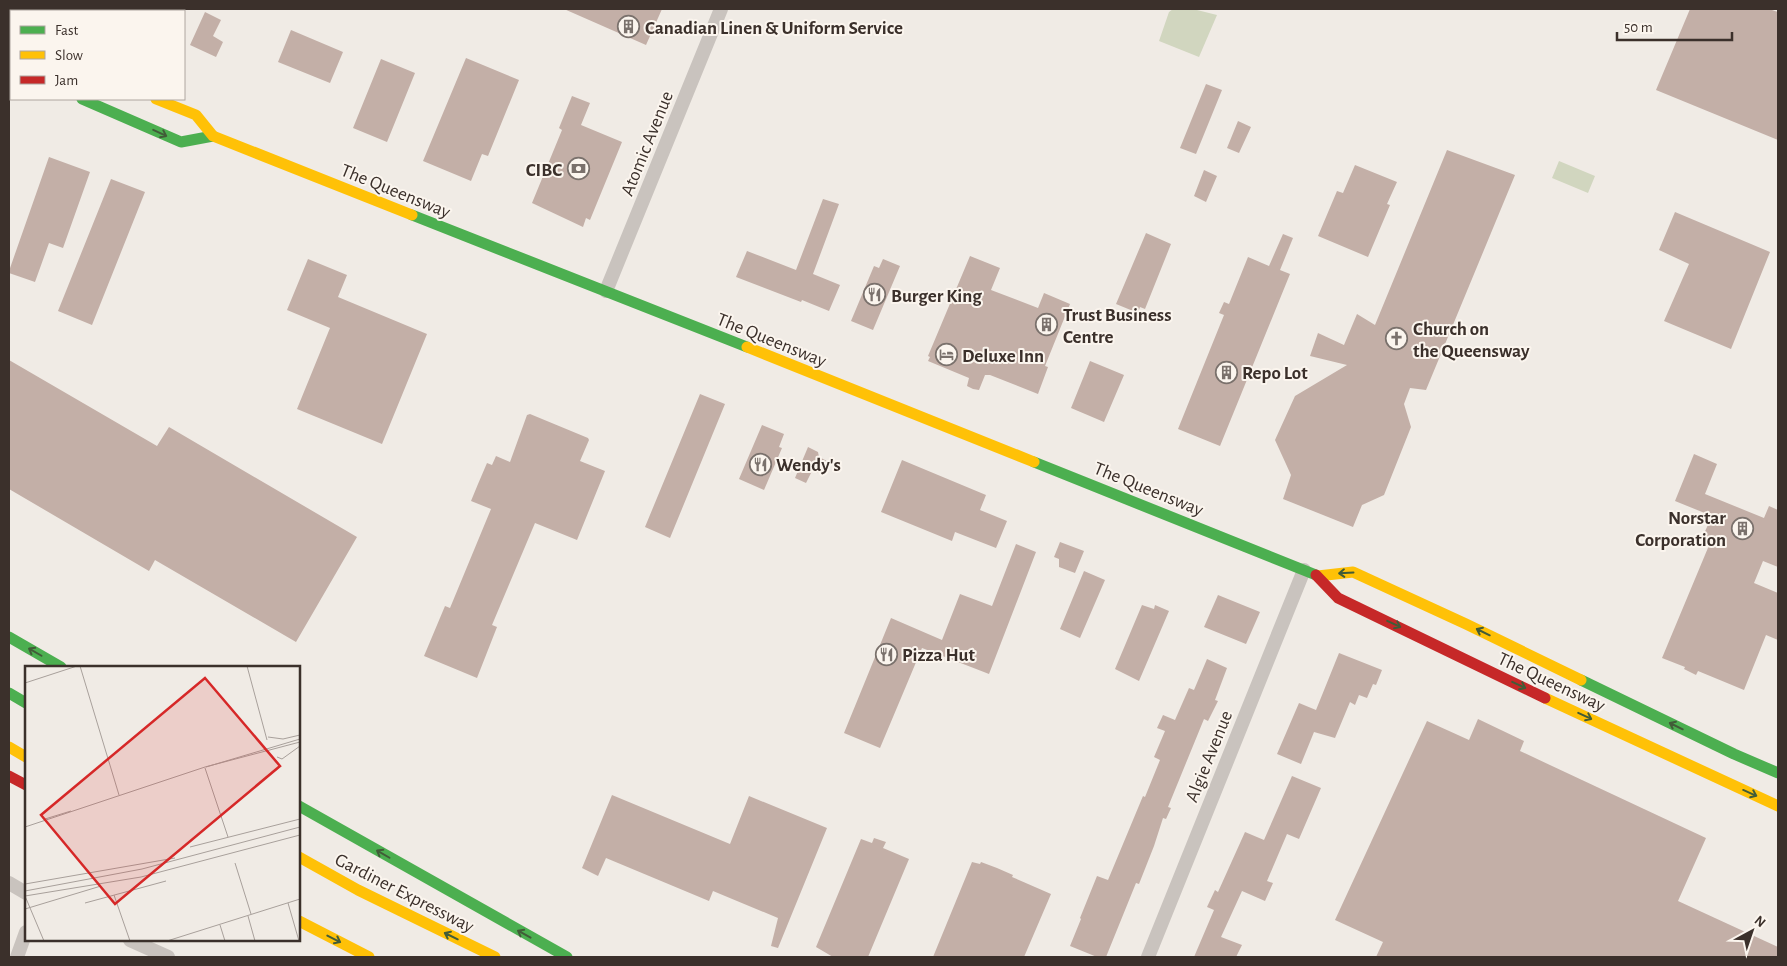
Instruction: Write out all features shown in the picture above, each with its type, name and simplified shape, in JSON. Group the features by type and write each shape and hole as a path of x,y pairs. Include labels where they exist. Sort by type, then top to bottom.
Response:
{"main road":[{"path":"84,100 181,142 213,136 196,114 159,100"},
{"name":"The Queensway","path":"213,136 1304,570 1318,576 1338,598 1456,656 1778,806"},
{"name":"The Queensway","path":"1318,576 1353,572 1474,628 1734,754 1776,770"},
{"path":"9,637 59,666"},
{"path":"9,693 25,702"},
{"path":"9,747 25,756"},
{"path":"9,776 25,784"},
{"path":"300,807 567,957"},
{"name":"Gardiner Expressway","path":"300,858 358,890 495,957"},
{"path":"300,922 370,957"}],"street":[{"name":"Atomic Avenue","path":"606,291 721,9"},
{"name":"Algie Avenue","path":"1148,957 1304,570"},
{"path":"9,883 25,892"},
{"path":"16,957 25,934"},
{"path":"132,941 168,957"}],"green space":[{"path":"1173,9 1193,9 1217,15 1199,57 1159,41 1169,12"},
{"path":"1559,161 1595,176 1588,193 1552,178"}],"building":[{"name":"Canadian Linen & Uniform Service","path":"564,9 662,9 646,45"},
{"path":"1690,9 1769,9 1778,12 1778,140 1656,90"},
{"path":"205,12 221,20 213,36 223,42 216,57 190,45"},
{"path":"291,30 343,52 330,83 278,62"},
{"path":"466,58 519,80 488,156 482,154 471,181 423,161"},
{"path":"381,59 415,73 387,142 353,128"},
{"path":"1206,84 1222,90 1196,154 1180,148"},
{"name":"CIBC","path":"572,96 590,103 581,125 622,142 590,220 586,218 583,227 532,203 562,130 559,128"},
{"path":"1238,121 1251,127 1239,153 1227,148"},
{"name":"Church on the Queensway","path":"1447,150 1515,175 1426,390 1410,388 1404,404 1411,427 1384,495 1362,505 1353,527 1283,499 1291,475 1275,440 1295,396 1347,365 1310,356 1318,333 1344,345 1357,314 1375,325"},
{"path":"49,157 90,172 63,248 49,243 35,282 9,273 9,271"},
{"path":"1355,165 1397,182 1387,204 1390,205 1368,257 1318,236 1337,191 1343,193"},
{"path":"1204,170 1217,176 1206,202 1194,196"},
{"path":"111,179 145,192 92,325 58,311"},
{"path":"823,199 839,204 813,274 840,285 829,311 736,277 747,251 796,270"},
{"path":"1675,212 1770,252 1731,349 1664,321 1689,264 1659,250"},
{"path":"1146,233 1171,244 1145,309 1140,307 1138,313 1116,304"},
{"name":"Repo Lot","path":"1283,234 1293,238 1280,270 1290,274 1220,446 1178,429 1224,315 1219,313 1224,302 1229,304 1248,257 1269,266"},
{"path":"970,256 1000,268 991,290 1038,308 1044,293 1070,304 1045,366 1048,367 1038,394 990,375 985,375 979,390 973,389 967,386 969,378 928,361 930,357 928,356"},
{"path":"308,259 347,275 338,297 427,334 382,444 297,409 330,328 287,310"},
{"name":"Burger King","path":"883,259 900,266 873,330 851,321 874,266 879,268"},
{"path":"9,360 157,446 169,427 357,537 296,642 155,560 149,571 9,489"},
{"path":"1090,361 1124,375 1104,422 1071,408"},
{"path":"700,394 725,404 670,538 645,527"},
{"path":"530,414 588,438 589,440 580,461 605,471 577,540 535,523 492,625 497,627 477,678 424,656 445,606 450,608 491,509 471,501 487,463 492,465 496,456 510,462 527,415"},
{"name":"Wendy's","path":"762,425 784,434 779,447 782,448 764,490 739,479"},
{"path":"808,447 818,452 819,457 827,461 822,474 812,471 806,483 795,478"},
{"path":"1694,454 1717,464 1705,494 1764,518 1769,506 1778,510 1778,567 1763,561 1754,583 1778,593 1778,640 1766,635 1744,690 1698,671 1696,675 1684,669 1685,667 1662,658 1710,543 1702,538 1712,516 1675,501"},
{"path":"902,460 986,495 980,510 1007,521 996,548 955,532 952,541 881,512"},
{"path":"1060,542 1084,551 1075,573 1059,567 1059,559 1054,557"},
{"path":"1016,544 1036,552 989,674 922,648 880,748 844,733 891,618 942,640 960,594 992,606"},
{"path":"1084,571 1105,580 1080,638 1060,629"},
{"path":"1218,595 1260,612 1246,644 1204,627"},
{"path":"1142,605 1154,609 1155,605 1169,611 1139,681 1115,669"},
{"path":"1339,653 1382,670 1376,685 1373,684 1367,698 1359,695 1355,705 1350,702 1335,738 1314,732 1301,764 1277,754 1299,703 1316,710"},
{"path":"1207,659 1227,668 1215,700 1218,701 1208,721 1204,719 1168,807 1171,808 1166,819 1163,818 1139,884 1136,883 1106,957 1097,957 1070,946 1097,876 1108,880 1160,760 1154,757 1165,731 1157,728 1163,715 1175,720 1189,688 1194,690"},
{"path":"1478,719 1524,741 1520,751 1706,838 1678,901 1778,947 1778,957 1376,957 1383,942 1335,920 1427,721 1469,740"},
{"path":"1292,776 1321,788 1299,839 1287,834 1267,881 1273,883 1265,901 1242,891 1221,937 1242,945 1236,957 1194,957 1214,910 1207,907 1215,890 1218,892 1245,832 1264,840"},
{"path":"612,795 730,844 749,796 827,828 778,948 771,946 778,918 713,891 709,901 606,858 598,876 582,868"},
{"path":"874,838 886,842 883,848 909,859 868,957 833,957 816,947 861,839 872,843"},
{"path":"972,862 980,864 981,862 997,868 1013,875 1012,877 1051,894 1024,957 933,957"}],"traffic: fast":[{"path":"84,100 181,142 213,136"},
{"path":"412,215 747,347"},
{"path":"1034,462 1316,575"},
{"path":"9,637 59,666"},
{"path":"1581,680 1734,754 1778,773"},
{"path":"9,693 25,702"},
{"path":"300,807 567,957"}],"traffic: slow":[{"path":"158,100 196,115 213,136 412,215"},
{"path":"747,347 1034,462"},
{"path":"1318,576 1353,572 1581,680"},
{"path":"1545,698 1778,806"},
{"path":"9,747 25,756"},
{"path":"300,858 358,890 495,957"},
{"path":"300,922 369,957"}],"traffic: jam":[{"path":"1316,575 1338,598 1545,698"},
{"path":"9,776 25,784"}],"place":[{"name":"Canadian Linen & Uniform Service","path":"629,27"},
{"name":"CIBC","path":"578,169"},
{"name":"Burger King","path":"875,295"},
{"name":"Trust Business Centre","path":"1047,325"},
{"name":"Church on the Queensway","path":"1397,339"},
{"name":"Deluxe Inn","path":"946,355"},
{"name":"Repo Lot","path":"1226,372"},
{"name":"Wendy's","path":"760,464"},
{"name":"Norstar Corporation","path":"1742,528"},
{"name":"Pizza Hut","path":"886,654"}]}
